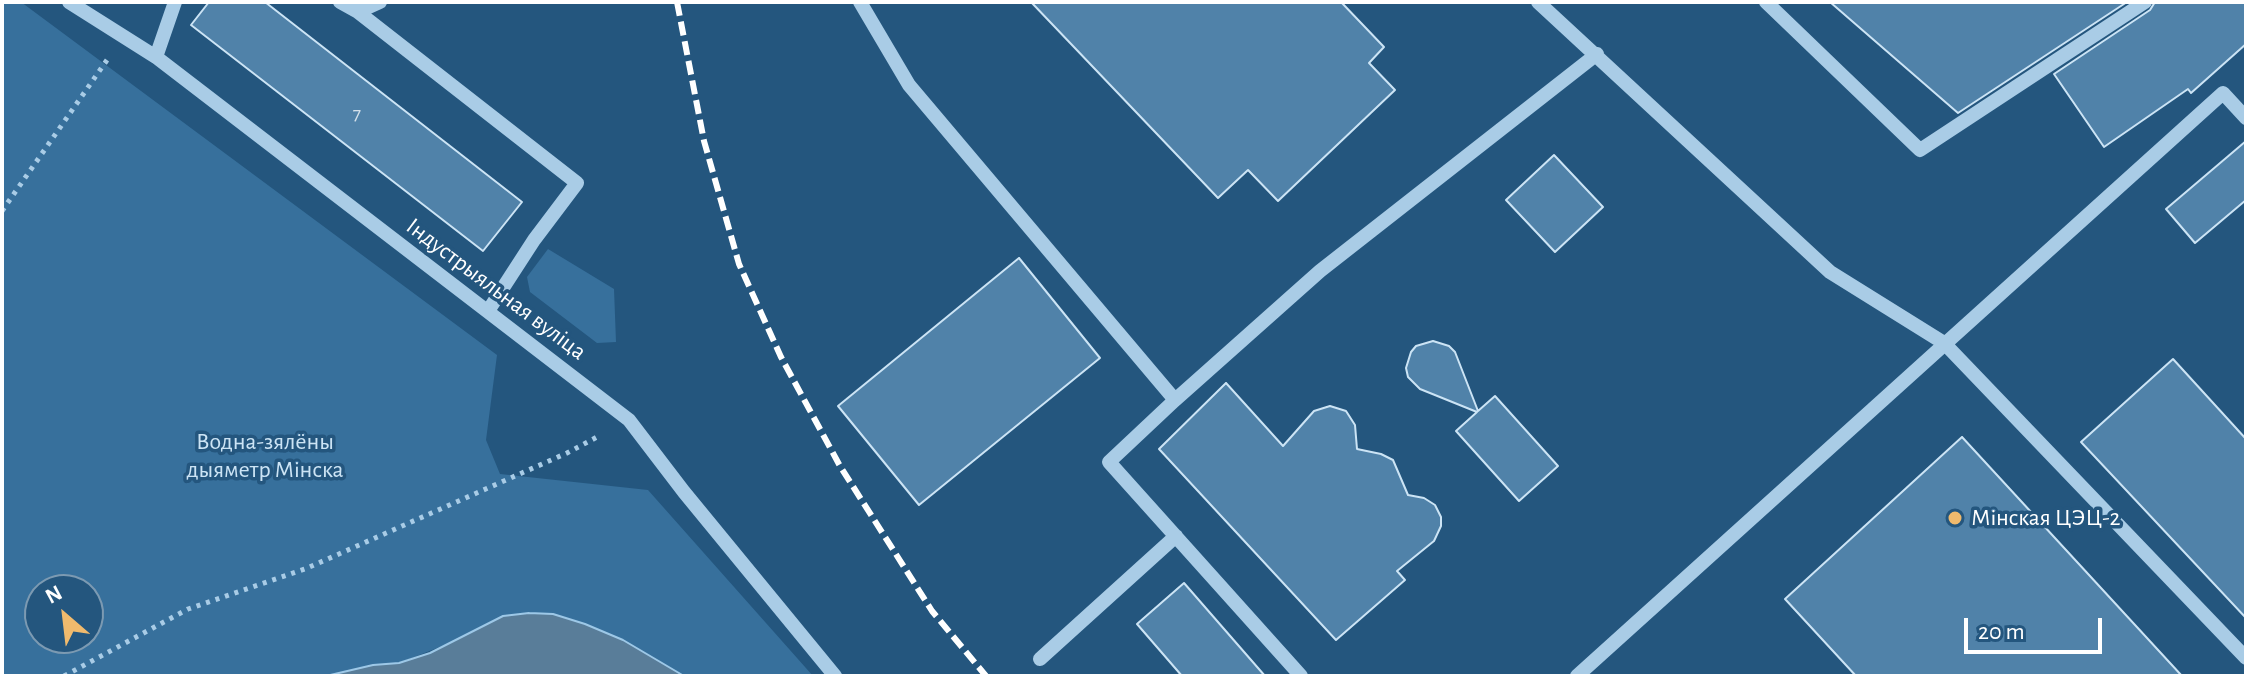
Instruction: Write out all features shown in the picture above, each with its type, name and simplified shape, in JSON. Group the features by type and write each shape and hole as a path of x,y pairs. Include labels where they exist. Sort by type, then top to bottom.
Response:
{"street":[{"name":"Індустрыяльная вуліца","path":"69,2 156,57 629,420 835,676"},
{"path":"156,57 175,2"},
{"path":"340,2 358,12 577,183 534,240 488,311"},
{"path":"358,12 380,2"},
{"path":"860,2 909,85 1175,400"},
{"path":"1538,2 1830,272 1944,343 2246,658"},
{"path":"1766,2 1920,150 2145,2"},
{"path":"1301,676 1109,462 1320,271 1597,54"},
{"path":"1577,676 2223,93 2246,118"},
{"path":"1040,659 1176,536"}],"path":[{"path":"2,211 123,37"},
{"path":"64,676 188,609 305,569 567,453 629,420"}],"green space":[{"name":"Водна-зялёны дыяметр Мінска","path":"2,2 21,2 497,355 486,440 500,474 648,490 813,676 684,676 623,640 585,624 455,641 399,663 373,665 326,676 2,676"},
{"path":"548,249 614,289 616,342 597,343 530,292 527,277"}],"shaded area":[{"path":"553,614 585,624 623,640 684,676 326,676 373,665 399,663 430,653 503,616"}],"building":[{"path":"209,2 265,2 522,202 483,251 191,25"},
{"path":"1031,2 1341,2 1384,47 1369,63 1395,90 1278,201 1248,170 1218,198"},
{"path":"1830,2 2127,2 1958,113"},
{"path":"2155,2 2246,2 2246,44 2191,93 2188,89 2104,147 2054,74 2150,10"},
{"path":"2246,141 2246,200 2195,243 2166,209"},
{"path":"1554,155 1603,207 1555,252 1506,200"},
{"path":"1019,258 1100,358 919,505 838,406"},
{"path":"1433,341 1449,346 1455,352 1478,411 1495,396 1558,466 1519,501 1456,431 1477,412 1420,389 1408,377 1406,368 1411,352 1416,346"},
{"path":"2173,359 2246,439 2246,618 2081,442"},
{"path":"1226,383 1283,446 1314,411 1330,406 1346,411 1355,425 1357,449 1393,460 1408,495 1424,498 1435,505 1441,517 1441,526 1434,541 1397,571 1405,580 1336,640 1159,449"},
{"name":"Мінская ЦЭЦ-2","path":"1962,437 2182,676 1856,676 1785,599"},
{"path":"1184,583 1265,676 1182,676 1137,624"}],"railway":[{"path":"677,2 704,141 739,264 781,357 840,466 932,611 986,676"}],"place":[{"name":"Мінская ЦЭЦ-2","path":"1955,518"}]}
